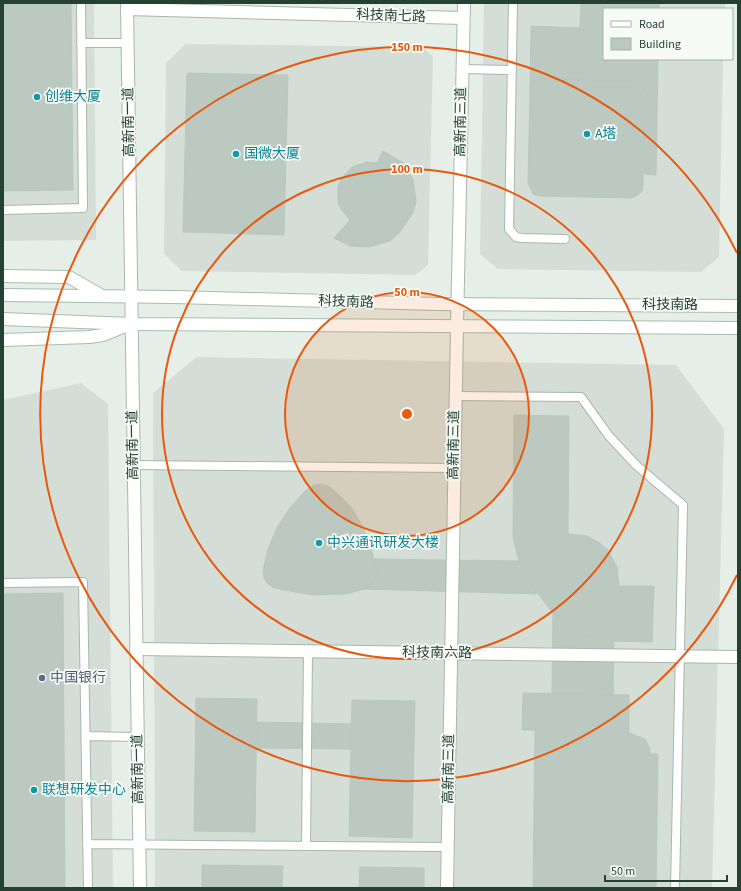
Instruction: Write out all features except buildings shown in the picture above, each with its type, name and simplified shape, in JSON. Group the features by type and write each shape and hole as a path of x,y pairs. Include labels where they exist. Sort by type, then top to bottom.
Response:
{"street":[{"name":"高新南三道","path":"447,888 455,396 464,3"},
{"name":"科技南七路","path":"127,6 463,18"},
{"name":"高新南一道","path":"127,6 140,888"},
{"path":"3,276 69,277 103,296"},
{"name":"科技南路","path":"3,295 131,296 457,304 738,306"},
{"name":"科技南路","path":"3,319 132,324 738,328"},
{"path":"3,340 90,337 103,335 132,324"},
{"name":"科技南六路","path":"136,649 738,657"}],"lane":[{"path":"3,210 83,208 81,3"},
{"path":"513,3 509,229 516,237 565,239"},
{"path":"81,43 128,43"},
{"path":"462,69 511,70"},
{"path":"455,396 581,397 609,436 636,465 683,505 675,888"},
{"path":"134,464 454,468"},
{"path":"3,583 83,582 88,888"},
{"path":"306,846 308,651"},
{"path":"86,736 137,737"},
{"path":"87,844 447,847"}],"shaded area":[{"name":"创维大厦","path":"3,3 94,3 96,240 3,241"},
{"path":"484,3 725,3 725,8 603,8 603,60 723,60 719,257 701,272 498,269 480,254"},
{"path":"185,44 422,47 433,56 428,265 415,275 182,271 164,254 166,63"},
{"path":"197,357 676,365 724,429 712,888 155,888 153,393"},
{"path":"81,383 108,404 113,888 3,888 3,400"}],"place":[{"name":"创维大厦","path":"37,97"},
{"name":"A塔","path":"587,134"},
{"name":"国微大厦","path":"236,154"},
{"name":"中兴通讯研发大楼","path":"319,543"},
{"name":"中国银行","path":"42,678"},
{"name":"联想研发中心","path":"34,790"}]}
